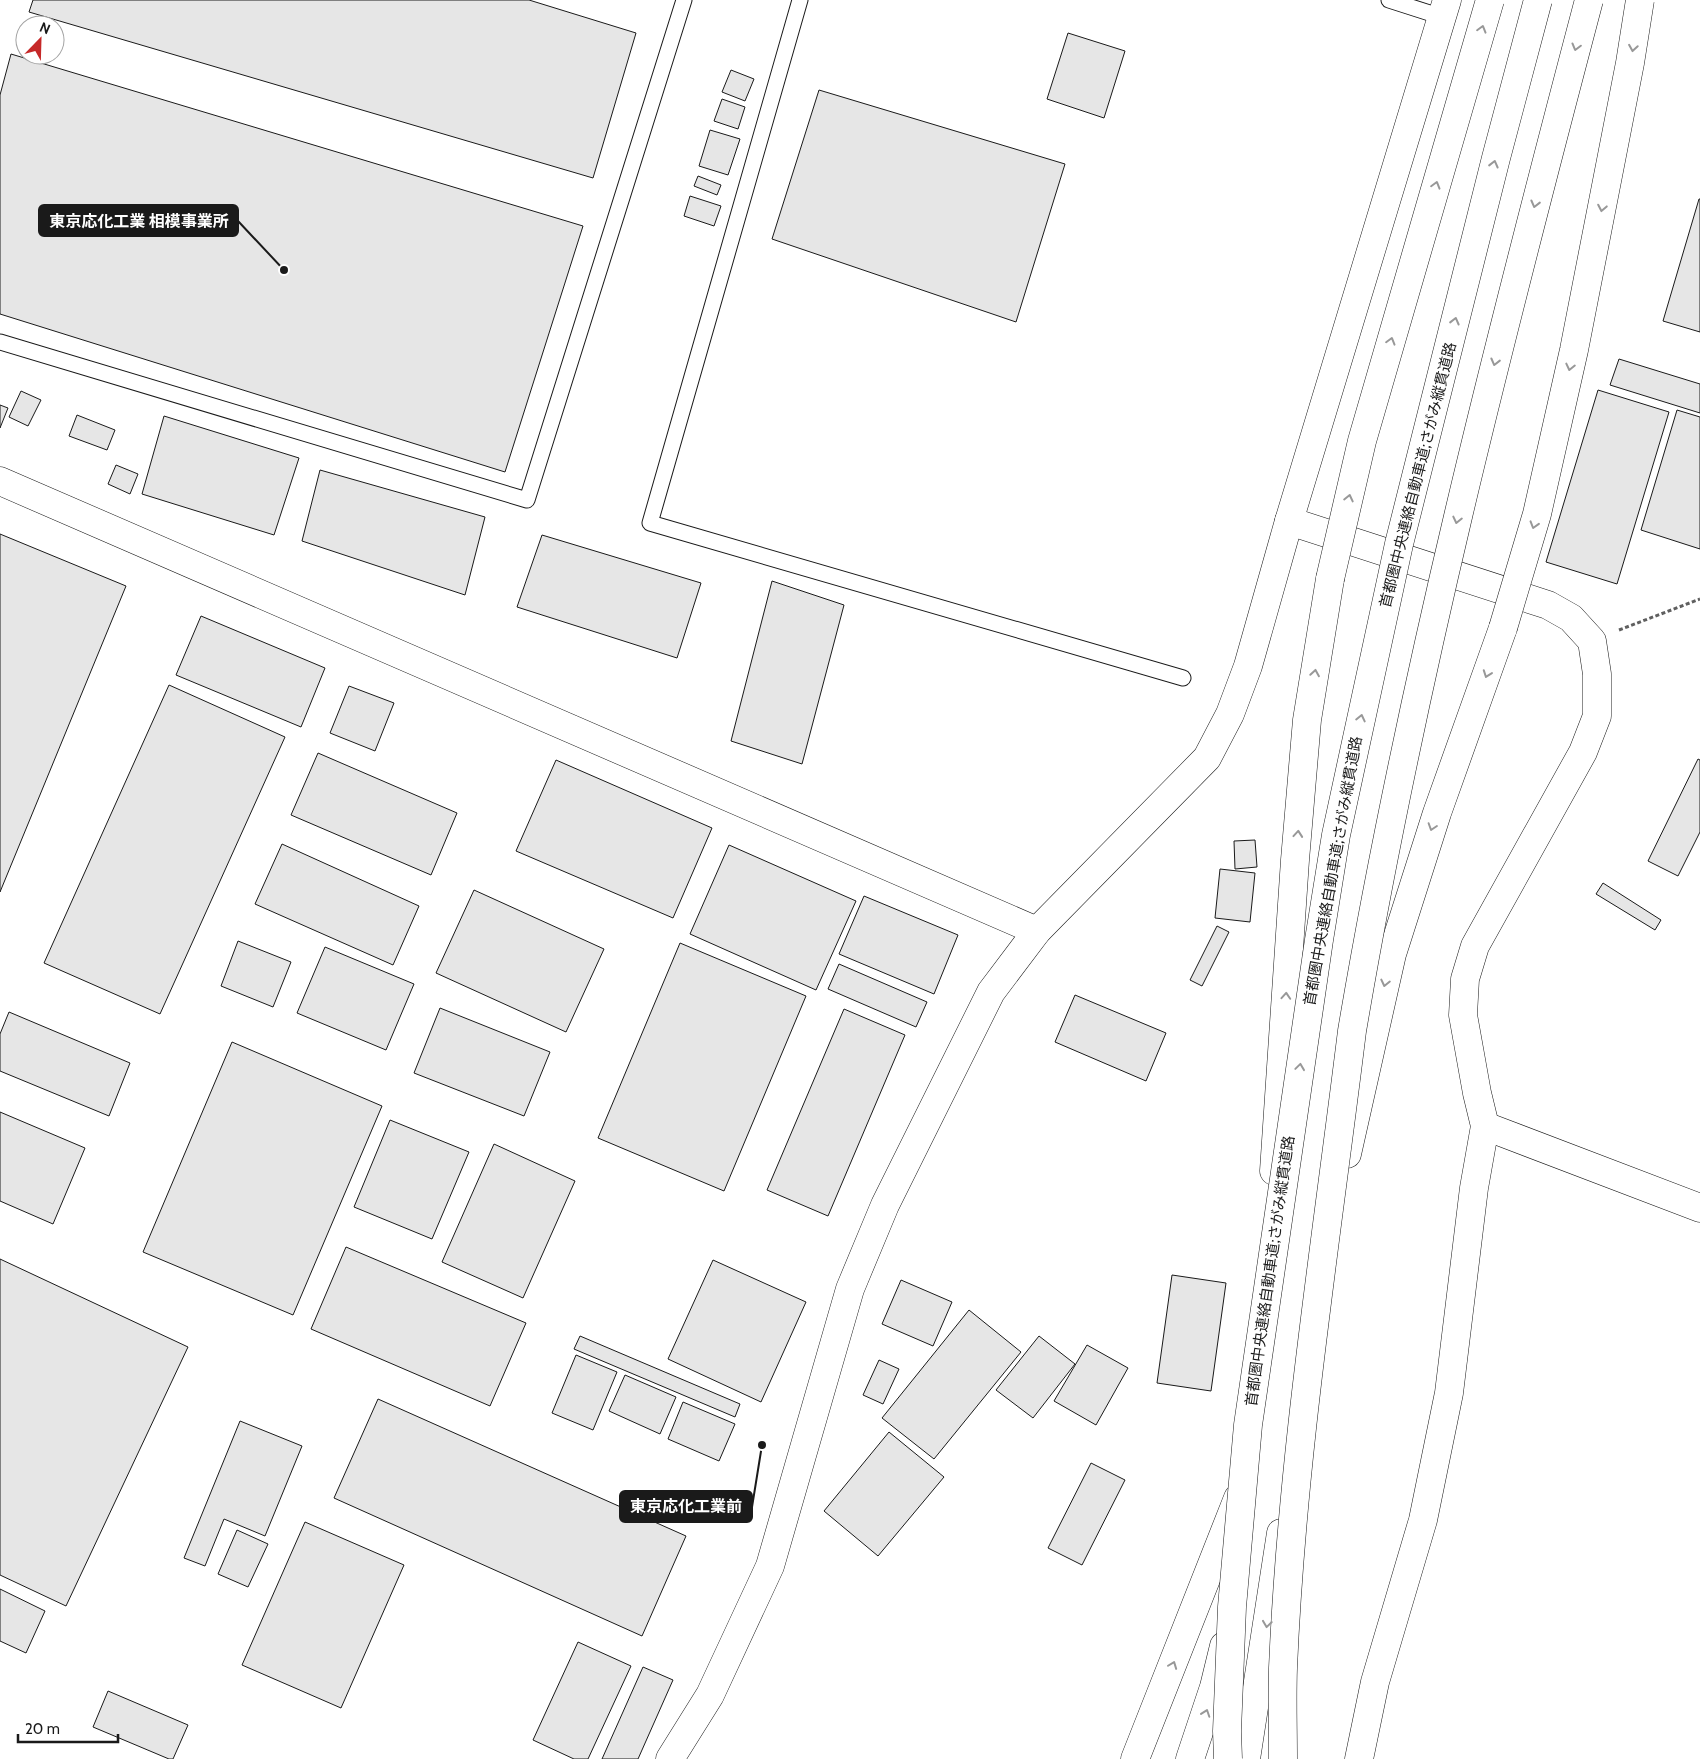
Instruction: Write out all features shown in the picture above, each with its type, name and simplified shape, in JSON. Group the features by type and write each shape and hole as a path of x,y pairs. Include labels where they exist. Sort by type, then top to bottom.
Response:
{"main road":[{"path":"1190,1759 1214,1686 1234,1601 1241,1490 1268,1267 1295,860 1307,720 1330,579 1362,441 1490,0"},
{"name":"首都圏中央連絡自動車道;さがみ縦貫道路","path":"1228,1759 1232,1607 1248,1425 1336,835 1400,544 1496,158 1538,0"},
{"path":"1283,1759 1283,1670 1289,1562 1297,1474 1352,1031 1362,969 1401,774 1443,580 1498,352 1589,0"},
{"path":"1246,1759 1317,1285 1392,954 1436,813 1503,628 1537,514 1574,350 1630,63 1640,0"},
{"path":"670,1759 710,1695 770,1566 850,1289 884,1205 991,992 1037,931 1207,758 1230,714 1248,666 1289,521 1444,8"},
{"path":"0,481 1037,931"},
{"path":"1289,521 1548,605 1571,618 1592,641 1597,674 1597,716 1583,752 1475,946 1465,979 1463,1015 1485,1126 1474,1188 1448,1402 1423,1520 1375,1682 1359,1759"},
{"path":"1485,1126 1700,1208"},
{"path":"1135,1759 1241,1490"},
{"path":"1224,1759 1263,1653"}],"lane":[{"path":"0,342 527,500 684,0"},
{"path":"800,0 650,524 1184,678"},
{"path":"1389,0 1444,8"}],"path":[{"path":"1592,641 1700,599"}],"building":[{"path":"33,0 529,0 636,33 593,178 65,23 65,15 39,15 29,12"},
{"path":"1068,33 1125,51 1104,118 1047,99"},
{"path":"11,54 15,55 15,65 48,65 583,226 505,472 0,314 0,95"},
{"path":"731,70 754,79 745,101 722,92"},
{"path":"819,90 1065,164 1016,322 772,239"},
{"path":"722,99 745,107 738,129 714,121"},
{"path":"710,130 740,139 728,175 699,166"},
{"path":"698,176 721,185 717,195 694,186"},
{"path":"690,196 721,206 714,226 684,216"},
{"path":"1700,199 1700,332 1663,321"},
{"path":"1619,359 1700,384 1700,413 1610,385"},
{"path":"1598,390 1669,412 1617,584 1546,562"},
{"path":"21,391 41,400 28,426 9,417"},
{"path":"0,405 8,408 0,428"},
{"path":"1677,410 1700,417 1700,549 1641,530"},
{"path":"77,415 115,430 107,450 69,436"},
{"path":"164,416 299,458 274,535 142,494"},
{"path":"116,465 138,474 130,494 108,484"},
{"path":"320,470 485,517 465,595 302,541"},
{"path":"0,534 126,586 0,892"},
{"path":"542,535 701,583 677,658 517,607"},
{"path":"772,581 844,605 802,764 731,741"},
{"path":"201,616 325,668 301,727 176,675"},
{"path":"169,685 285,737 160,1014 44,963"},
{"path":"349,686 394,703 375,751 330,733"},
{"path":"318,753 457,813 431,875 291,815"},
{"path":"1698,759 1700,760 1700,832 1678,876 1648,861"},
{"path":"556,760 712,828 673,918 516,851"},
{"path":"1255,840 1257,867 1235,869 1234,841"},
{"path":"282,844 419,906 393,965 255,904"},
{"path":"729,845 856,901 816,990 690,934"},
{"path":"1220,869 1255,873 1250,922 1215,918"},
{"path":"1603,883 1661,920 1655,930 1596,894"},
{"path":"474,890 604,949 566,1032 436,973"},
{"path":"864,896 958,935 934,994 839,954"},
{"path":"1217,926 1229,932 1202,986 1190,980"},
{"path":"238,941 291,962 273,1007 221,986"},
{"path":"680,943 806,996 724,1191 598,1138"},
{"path":"325,947 414,984 386,1050 297,1013"},
{"path":"839,964 927,1002 916,1027 828,989"},
{"path":"1075,995 1166,1033 1146,1081 1055,1042"},
{"path":"440,1008 550,1052 524,1116 414,1073"},
{"path":"844,1009 905,1035 828,1216 767,1190"},
{"path":"9,1012 130,1063 109,1116 0,1071 0,1034"},
{"path":"232,1042 382,1106 293,1315 143,1252"},
{"path":"0,1112 85,1148 53,1224 0,1201"},
{"path":"390,1120 469,1152 432,1239 354,1207"},
{"path":"494,1144 575,1181 523,1298 442,1262"},
{"path":"346,1247 526,1323 490,1406 311,1329"},
{"path":"0,1259 188,1347 66,1606 0,1575"},
{"path":"713,1260 806,1302 761,1402 668,1359"},
{"path":"1172,1275 1226,1283 1211,1391 1157,1383"},
{"path":"901,1280 952,1302 933,1346 882,1324"},
{"path":"969,1310 1021,1352 934,1459 882,1418"},
{"path":"580,1336 740,1404 735,1417 574,1349"},
{"path":"1039,1336 1075,1364 1033,1418 996,1390"},
{"path":"1087,1345 1128,1368 1096,1425 1054,1401"},
{"path":"576,1355 617,1372 593,1430 552,1413"},
{"path":"879,1360 899,1369 883,1404 863,1395"},
{"path":"625,1375 676,1397 660,1434 609,1411"},
{"path":"378,1399 686,1536 642,1636 334,1498"},
{"path":"683,1402 735,1424 719,1461 668,1439"},
{"path":"240,1421 302,1446 265,1536 224,1519 205,1566 184,1558"},
{"path":"889,1432 944,1477 878,1556 824,1511"},
{"path":"1091,1463 1125,1480 1082,1565 1048,1548"},
{"path":"305,1522 404,1565 341,1708 242,1665"},
{"path":"237,1530 268,1544 248,1587 218,1574"},
{"path":"0,1589 45,1611 26,1653 0,1641"},
{"path":"578,1642 631,1666 588,1759 574,1759 533,1740"},
{"path":"643,1667 673,1680 638,1759 602,1759"},
{"path":"108,1691 188,1725 173,1759 93,1727"}],"place":[{"name":"東京応化工業 相模事業所","path":"284,270"},
{"name":"東京応化工業前","path":"762,1445"}]}
